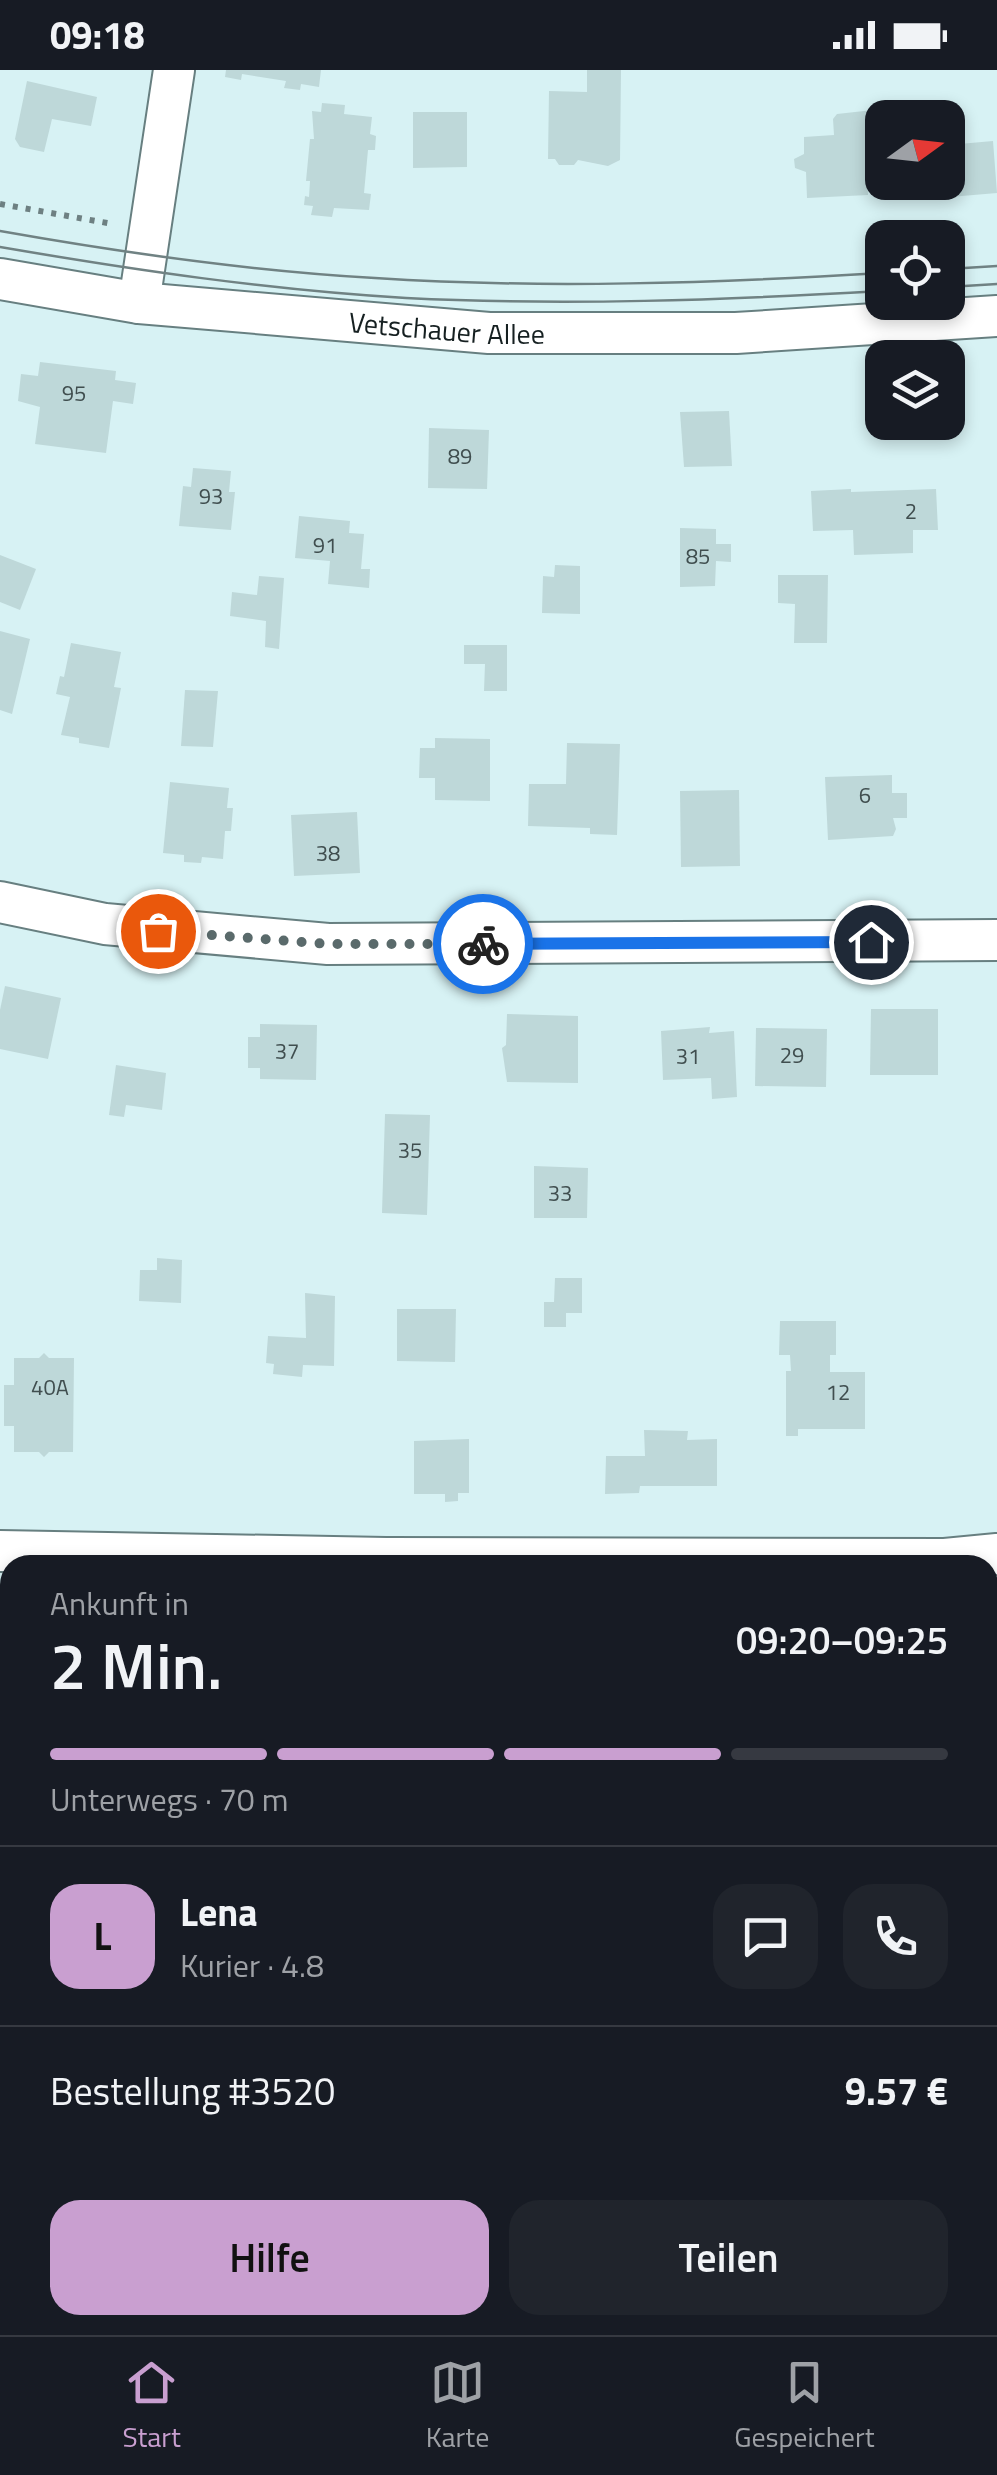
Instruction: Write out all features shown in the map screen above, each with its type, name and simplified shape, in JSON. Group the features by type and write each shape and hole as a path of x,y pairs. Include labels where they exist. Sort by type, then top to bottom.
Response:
{"street":[{"path":"139,303 174,70"},
{"name":"Vetschauer Allee","path":"0,279 139,303 489,332 736,333 865,317"},
{"name":"Vetschauer Allee","path":"965,315 997,316"},
{"path":"0,902 105,924 328,944 997,940"},
{"path":"0,1551 231,1555"}],"path":[{"path":"0,204 148,231"}],"building":[{"path":"226,70 321,70 319,87 301,84 300,90 284,88 286,81 242,74 241,80 225,77"},
{"path":"587,70 621,70 620,160 608,166 578,160 574,165 559,165 555,159 548,159 549,91 587,92"},
{"path":"27,81 97,97 91,126 52,119 44,152 20,147 15,139"},
{"path":"322,103 345,105 344,114 372,117 370,134 376,136 375,150 368,150 364,193 371,194 369,210 334,208 332,217 311,215 313,206 304,205 305,196 309,197 310,181 306,181 310,139 314,139 312,111 321,112"},
{"path":"865,111 865,195 807,198 806,172 795,168 794,159 804,154 804,137 834,135 833,119 837,114"},
{"path":"413,112 467,112 467,167 413,168"},
{"path":"993,141 997,193 965,196 965,143"},
{"path":"40,362 116,371 115,380 136,383 133,404 113,401 106,453 35,444 40,407 18,401 21,374 38,376"},
{"path":"729,411 732,466 684,467 680,412"},
{"path":"429,428 489,430 487,489 428,488"},
{"path":"193,468 231,471 229,492 235,492 231,530 179,526 183,486 191,487"},
{"path":"936,489 938,530 913,530 913,553 854,555 853,530 813,531 811,491"},
{"path":"299,516 350,521 349,533 364,534 361,569 370,569 369,588 328,584 330,561 295,558"},
{"path":"680,528 716,529 716,544 731,544 731,562 716,561 715,586 680,587"},
{"path":"0,555 36,569 20,610 0,602"},
{"path":"555,565 580,566 580,614 542,613 543,576 554,577"},
{"path":"778,575 828,575 827,643 794,643 795,604 778,603"},
{"path":"259,576 284,578 279,649 265,647 266,621 230,616 232,592 257,595"},
{"path":"0,631 30,639 12,714 0,710"},
{"path":"71,643 121,652 114,687 121,688 109,748 79,743 79,738 61,735 70,697 56,694"},
{"path":"464,645 507,645 507,691 484,691 485,664 464,664"},
{"path":"185,690 218,691 213,747 181,746"},
{"path":"435,738 490,739 490,801 435,800 435,778 419,778 420,748 435,748"},
{"path":"567,743 620,744 617,835 590,834 590,828 528,826 529,784 566,784"},
{"path":"892,775 892,793 907,793 907,818 893,818 893,836 828,840 825,777"},
{"path":"170,782 229,788 227,808 233,808 231,831 225,831 223,859 202,857 201,863 184,862 184,855 163,853"},
{"path":"739,790 740,866 681,867 680,791"},
{"path":"357,812 360,873 294,876 291,815"},
{"path":"5,986 61,998 48,1059 0,1049 0,1010"},
{"path":"871,1009 938,1009 938,1075 870,1075"},
{"path":"507,1014 578,1016 578,1083 507,1082 502,1048 506,1045"},
{"path":"260,1024 317,1025 316,1080 260,1079 260,1068 248,1068 248,1037 260,1037"},
{"path":"710,1027 709,1033 734,1031 737,1097 712,1099 711,1078 663,1080 661,1031"},
{"path":"756,1028 827,1029 826,1087 755,1086"},
{"path":"116,1065 166,1073 162,1110 126,1105 124,1117 109,1115"},
{"path":"385,1114 430,1115 427,1215 382,1213"},
{"path":"534,1166 588,1168 587,1218 534,1218"},
{"path":"157,1258 182,1260 181,1303 139,1301 140,1270 157,1270"},
{"path":"555,1278 582,1278 582,1313 566,1313 566,1327 544,1327 544,1302 554,1302"},
{"path":"305,1293 335,1296 334,1366 303,1365 302,1377 273,1374 274,1364 266,1363 268,1336 306,1338"},
{"path":"397,1309 456,1309 455,1362 397,1361"},
{"path":"780,1321 836,1321 836,1355 830,1355 830,1372 865,1372 865,1429 798,1429 798,1436 786,1436 786,1371 791,1371 790,1355 779,1355"},
{"path":"44,1353 49,1358 74,1358 73,1452 49,1452 44,1457 39,1452 14,1452 14,1426 4,1426 4,1385 14,1385 14,1358 39,1358"},
{"path":"644,1430 688,1431 687,1440 717,1439 717,1486 640,1486 639,1493 605,1494 606,1456 645,1456"},
{"path":"469,1439 469,1493 458,1493 458,1501 445,1502 445,1494 414,1494 414,1441"}],"tram line":[{"path":"0,231 234,266 438,281 629,283 865,274"},
{"path":"0,247 202,278 406,298 644,301 865,292"},
{"path":"965,268 997,266"},
{"path":"965,286 997,284"}],"way so far":[{"path":"158,931 328,944 483,944"}],"route":[{"path":"483,944 871,942"}]}
